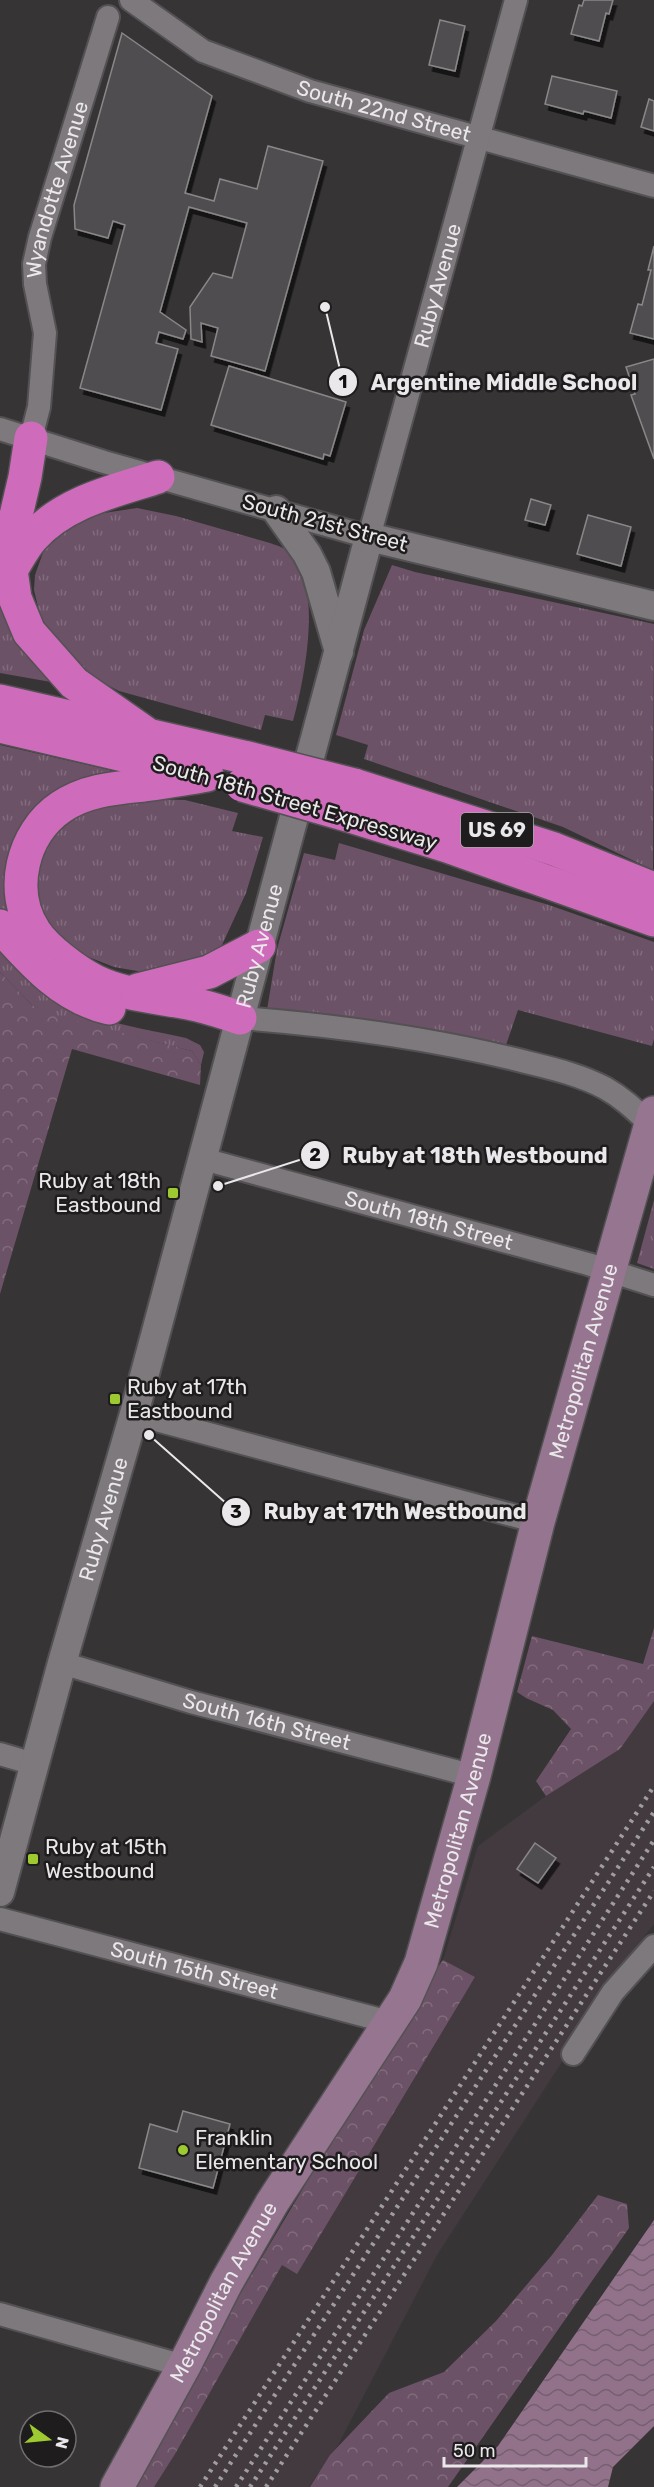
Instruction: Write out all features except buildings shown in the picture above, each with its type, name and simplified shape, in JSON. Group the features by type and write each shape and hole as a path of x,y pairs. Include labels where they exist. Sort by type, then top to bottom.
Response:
{"highway":[{"path":"0,502 10,468 31,438"},
{"path":"31,438 26,477 11,537 11,570 15,598 29,632 74,683 144,732"},
{"path":"11,570 32,538 62,513 96,497 158,477"},
{"name":"South 18th Street Expressway","path":"0,701 144,732 245,771 352,800 554,849 645,901"},
{"name":"South 18th Street Expressway","path":"0,726 207,776 245,771"},
{"path":"207,776 110,788 85,795 60,807 29,844 21,873 23,903 35,932 59,957 93,981 125,993 205,1006 240,1018"},
{"path":"0,926 35,966 64,989 96,1005 198,1027 240,1018"},
{"path":"125,993 209,972 259,946"}],"main road":[{"name":"Metropolitan Avenue","path":"117,2487 184,2366 226,2283 272,2203 405,1999 421,1963 474,1776 538,1522 652,1119"}],"street":[{"name":"South 22nd Street","path":"131,0 158,7 203,51 310,91 654,186"},
{"name":"Ruby Avenue","path":"0,1892 62,1663 134,1414 369,537 516,0"},
{"name":"Wyandotte Avenue","path":"31,438 39,407 45,333 35,284 34,264 40,237 108,17"},
{"name":"South 21st Street","path":"0,429 369,537 654,606"},
{"path":"276,510 307,554 316,572 339,654"},
{"path":"240,1018 319,1024 458,1045 568,1072 604,1088 652,1119"},
{"name":"South 18th Street","path":"203,1159 609,1270 654,1285"},
{"path":"134,1414 538,1522"},
{"name":"South 16th Street","path":"62,1663 191,1702 474,1776"},
{"path":"0,1754 34,1764"},
{"name":"South 15th Street","path":"0,1919 389,2022"},
{"path":"573,2054 613,1992 654,1946"},
{"path":"0,2314 184,2366"}],"shaded area":[{"path":"654,1700 654,1924 637,1946 437,2255 338,2445 309,2487 154,2487 282,2265 475,1978 443,1960 478,1846 546,1796 620,1749"}],"green space":[{"path":"137,508 176,516 270,543 294,556 302,572 307,591 309,613 306,661 293,721 265,715 261,730 119,691 73,664 48,631 40,615 34,590 35,575 45,547 56,535 91,515"},
{"path":"0,554 51,682 0,673"},
{"path":"392,565 654,624 653,870 563,827 364,759 368,745 336,735 364,630"},
{"path":"0,745 110,770 110,779 68,793 16,920 0,913"},
{"path":"149,799 185,800 238,813 232,831 263,837 246,893 222,945 205,959 143,972 114,967 81,954 49,927 35,903 40,859 52,836 92,809"},
{"path":"339,843 549,905 654,942 654,1039 652,1046 518,1010 506,1045 267,1010 277,949 304,853 335,860"},
{"path":"0,946 41,991 75,1009 111,1022 186,1038 200,1045 204,1052 201,1065 192,1051 58,1017 32,1005 0,972"},
{"path":"0,972 32,1005 58,1016 192,1051 201,1065 200,1085 72,1049 0,1294"},
{"path":"654,1200 654,1269 637,1263"},
{"path":"654,1628 654,1701 620,1749 546,1796 536,1781 571,1729 553,1710 517,1692 532,1636 643,1664"},
{"path":"443,1960 475,1977 297,2274 282,2265 154,2487 125,2487 422,1989"},
{"path":"598,2195 627,2204 629,2228 448,2487 310,2487 330,2455 389,2393 444,2372 496,2321 552,2255"}],"water":[{"path":"654,2220 654,2426 613,2467 608,2487 457,2487 498,2446"}],"railway":[{"path":"200,2487 654,1786"},
{"path":"215,2487 654,1812"},
{"path":"236,2487 654,1840"},
{"path":"250,2487 654,1867"},
{"path":"266,2487 654,1891"}],"place":[{"name":"Argentine Middle School","path":"325,307"},
{"name":"Ruby at 18th Westbound","path":"218,1186"},
{"name":"Ruby at 18th Eastbound","path":"173,1193"},
{"name":"Ruby at 17th Eastbound","path":"115,1399"},
{"name":"Ruby at 17th Westbound","path":"149,1435"},
{"name":"Ruby at 15th Westbound","path":"33,1859"},
{"name":"Franklin Elementary School","path":"183,2150"}]}
